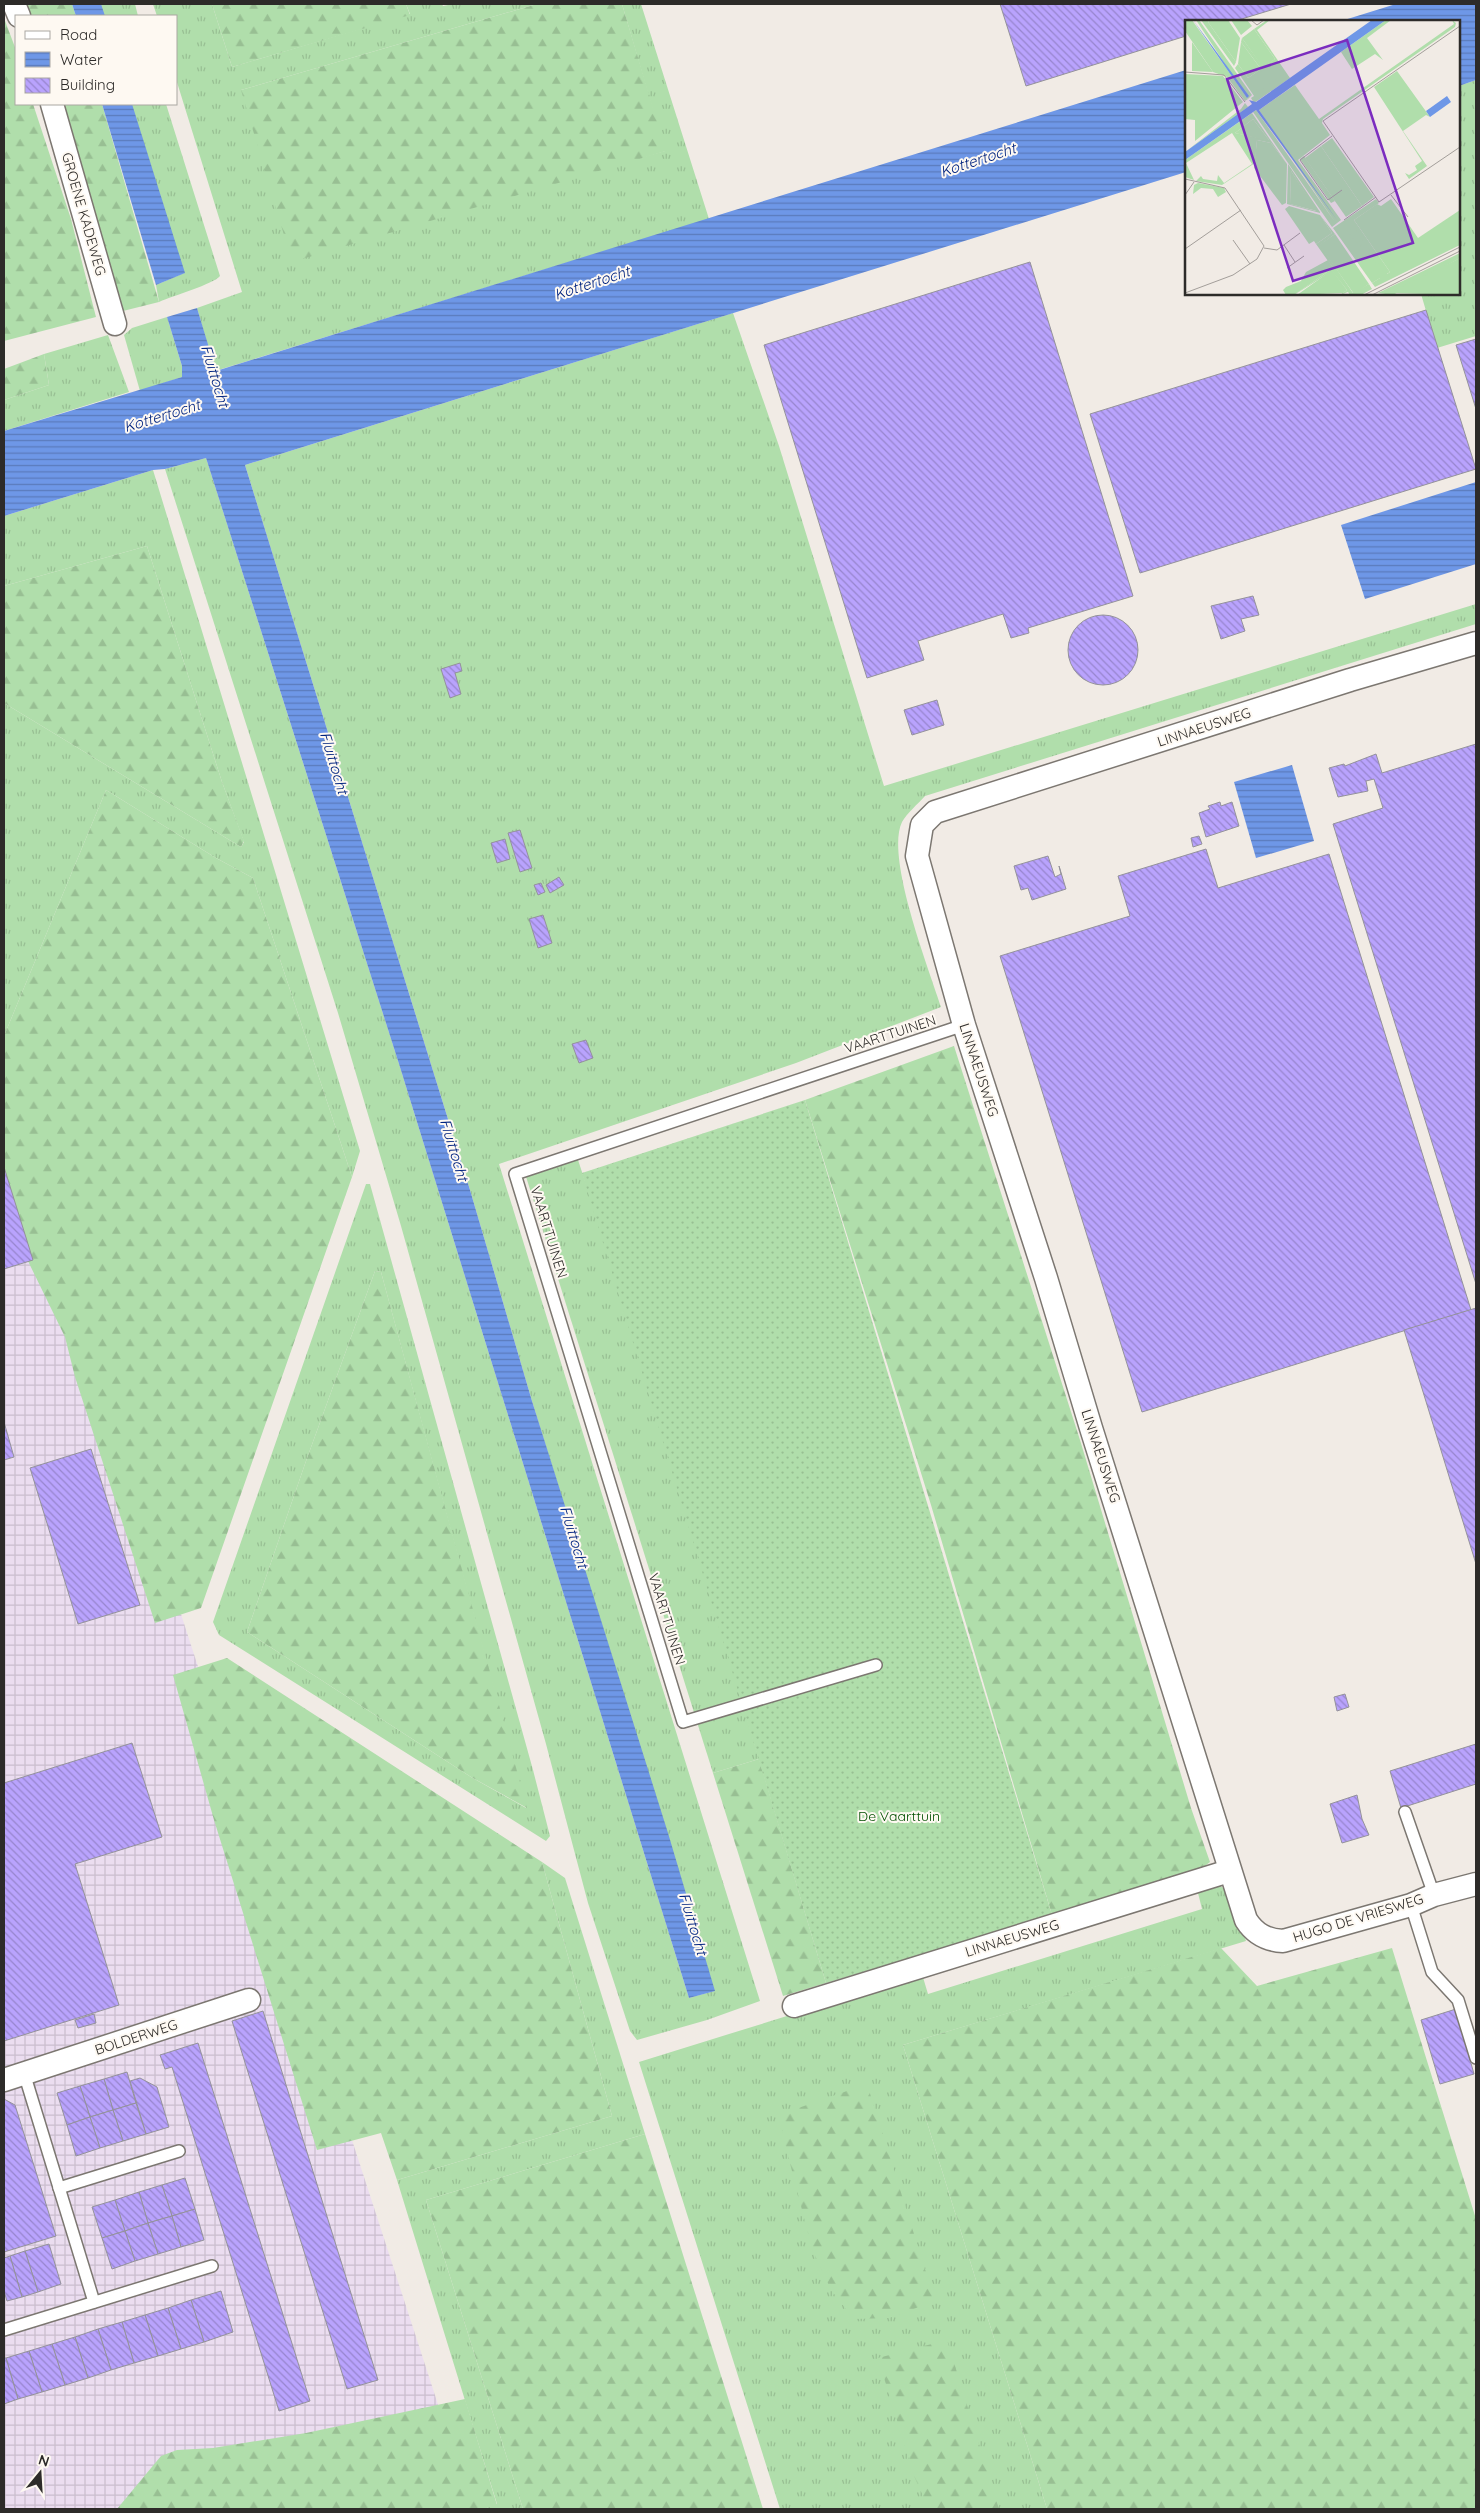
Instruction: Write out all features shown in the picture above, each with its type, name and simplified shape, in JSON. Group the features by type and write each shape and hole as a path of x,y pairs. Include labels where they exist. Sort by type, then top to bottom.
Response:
{"street":[{"name":"GROENE KADEWEG","path":"52,105 115,324"},
{"name":"LINNAEUSWEG","path":"1246,1920 1046,1278 964,1025 917,856 922,824 935,812 1350,680 1476,643"},
{"name":"LINNAEUSWEG","path":"794,2006 1230,1871"},
{"name":"HUGO DE VRIESWEG","path":"1246,1920 1258,1935 1283,1941 1412,1905 1434,1894 1476,1884"},
{"name":"BOLDERWEG","path":"14,2077 249,2000"}],"lane":[{"name":"VAARTTUINEN","path":"876,1665 683,1722 515,1174 964,1025"},
{"path":"1406,1812 1434,1894"},
{"path":"1412,1905 1432,1972 1458,2000 1476,2058"},
{"name":"BOLDERWEG","path":"14,2077 59,2188 94,2302"},
{"path":"59,2188 179,2151"},
{"path":"4,2330 212,2266"}],"shaded area":[{"path":"4,1070 472,2509 4,2509"}],"green space":[{"path":"20,4 72,4 76,15 25,15"},
{"path":"99,4 135,4 138,15 103,15"},
{"path":"153,4 212,4 232,67 410,14 406,4 442,4 443,6 453,4 537,4 241,90 593,171 665,151 622,4 641,4 709,219 215,371 197,308 242,292 178,85 178,15 157,15"},
{"path":"212,4 406,4 410,15 232,67"},
{"path":"537,4 622,4 666,151 292,262 241,90"},
{"path":"4,18 15,47 15,105 33,105 71,219 96,317 4,341"},
{"path":"1476,80 1476,336 1437,348 1421,295 1460,295 1460,86"},
{"path":"58,105 102,105 159,302 119,312"},
{"path":"130,105 166,105 220,276 201,286 159,302 156,285 184,273"},
{"path":"733,313 779,446 884,786 1476,604 1476,624 925,796 902,822 898,838 899,860 919,941 941,1007 796,1063 499,1164 760,2001 707,2020 637,2040 630,2031 588,1903 546,1744 401,1226 338,1013 165,469 206,458 399,1064 689,1998 714,1991 532,1401 470,1190 245,465"},
{"path":"167,317 182,366 182,377 140,391 124,335 132,328"},
{"path":"108,335 129,392 4,431 4,400 49,385 44,354"},
{"path":"44,354 49,385 4,400 4,369"},
{"path":"153,470 360,1151 352,1177 253,878 216,858 106,790 4,1036 4,703 241,847 244,842 222,782 147,546 4,586 4,516"},
{"path":"147,546 222,782 244,841 241,847 4,703 4,586"},
{"path":"106,790 216,858 253,878 352,1177 201,1608 155,1623 75,1377 65,1337 26,1257 4,1187 4,1036"},
{"path":"954,1046 1080,1440 1191,1808 1210,1862 1197,1872 1052,1915 931,1505 805,1100"},
{"name":"De Vaarttuin","path":"805,1100 1052,1915 826,1983 582,1173"},
{"path":"575,1151 608,1250 759,1759 713,1773 523,1167"},
{"path":"366,1184 370,1184 550,1836 546,1841 219,1635 213,1622","holes":["375,1271 381,1272 526,1808 471,1777 247,1632 306,1461"]},
{"path":"375,1271 381,1272 527,1808 471,1777 247,1632 306,1461"},
{"path":"227,1658 542,1862 612,2116 397,2180 381,2133 317,2150 214,1820 173,1675"},
{"path":"759,1759 826,1983 783,1996 713,1773"},
{"path":"542,1862 565,1878 645,2134 426,2200 523,2509 483,2509 497,2504 397,2180 612,2116"},
{"path":"1217,1884 1228,1891 1246,1941 903,2045 1047,2509 780,2509 639,2062 922,1974 928,1994 1202,1909 1197,1889"},
{"path":"1221,1948 1257,1986 1392,1948 1476,2219 1476,2509 1047,2509 903,2045"},
{"path":"867,2084 935,2301 889,2318 854,2319 831,2290 812,2249 782,2132 784,2113"},
{"path":"645,2134 763,2509 523,2509 426,2200"},
{"path":"947,2340 999,2509 929,2509 914,2476 878,2358"},
{"path":"465,2399 497,2505 483,2509 117,2509 161,2456 177,2450 213,2448 306,2433"}],"water":[{"path":"72,4 101,4 105,15 76,15"},
{"path":"1396,4 1476,4 1476,80 1460,86 1460,20 1344,20"},
{"path":"1185,70 1185,172 245,465 470,1190 532,1401 668,1833 715,1991 689,1998 399,1064 206,458 165,469 153,470 4,516 4,431 182,377 182,366 167,317 197,308 216,371"},
{"path":"102,105 132,105 185,273 156,285"},
{"path":"1476,482 1476,564 1365,599 1341,525"},
{"path":"1292,765 1314,841 1256,858 1234,782"}],"building":[{"path":"1000,4 1291,4 1238,20 1185,20 1185,36 1026,86"},
{"path":"1030,262 1133,596 1028,628 1029,633 1011,638 1003,614 918,641 924,660 867,678 764,345"},
{"path":"1426,310 1476,469 1140,573 1090,414"},
{"path":"1476,339 1476,409 1456,345"},
{"path":"1253,596 1259,615 1241,619 1245,631 1221,639 1211,606"},
{"path":"1103,615 1116,618 1128,625 1135,637 1138,650 1135,663 1128,675 1116,682 1103,685 1090,682 1078,675 1071,663 1068,650 1071,637 1078,625 1090,618"},
{"path":"460,663 462,671 455,673 461,694 450,698 441,669"},
{"path":"937,700 944,725 912,735 904,710"},
{"path":"1476,744 1476,1284 1333,824 1383,808 1374,779 1366,781 1368,791 1338,797 1329,768 1344,764 1345,766 1376,754 1382,773"},
{"path":"1220,802 1221,806 1232,802 1239,826 1206,837 1199,813 1210,809 1208,806"},
{"path":"520,830 532,868 520,872 508,833"},
{"path":"1199,836 1202,844 1193,847 1191,838"},
{"path":"505,839 510,859 497,863 491,843"},
{"path":"1206,849 1218,888 1329,854 1471,1310 1142,1412 1000,956 1130,916 1118,876"},
{"path":"1048,856 1055,877 1061,874 1059,866 1066,889 1032,900 1028,888 1021,890 1014,866"},
{"path":"559,877 564,885 550,893 546,885"},
{"path":"541,883 545,892 538,895 534,885"},
{"path":"543,915 552,943 538,948 529,919"},
{"path":"586,1040 593,1058 579,1063 572,1044"},
{"path":"4,1167 33,1260 4,1269"},
{"path":"1476,1308 1476,1564 1404,1330"},
{"path":"4,1422 14,1457 4,1460"},
{"path":"91,1449 140,1605 78,1624 30,1468"},
{"path":"1345,1694 1349,1707 1337,1711 1334,1697"},
{"path":"132,1743 162,1837 75,1864 119,2005 4,2041 4,1783"},
{"path":"1476,1744 1476,1784 1401,1808 1390,1771"},
{"path":"1357,1795 1362,1819 1369,1835 1342,1843 1330,1804"},
{"path":"1456,2009 1474,2074 1440,2084 1421,2020"},
{"path":"263,2011 378,2380 347,2389 232,2021"},
{"path":"94,2014 96,2023 78,2028 75,2020"},
{"path":"198,2043 310,2401 279,2411 172,2067 165,2069 160,2055"},
{"path":"127,2072 136,2103 113,2110 104,2079"},
{"path":"140,2078 157,2087 169,2127 146,2134 130,2081"},
{"path":"104,2079 113,2110 90,2117 80,2086"},
{"path":"80,2086 90,2117 67,2125 57,2093"},
{"path":"4,2099 15,2105 56,2236 4,2252"},
{"path":"136,2103 146,2134 123,2141 113,2110"},
{"path":"113,2110 123,2141 100,2148 90,2117"},
{"path":"90,2117 100,2148 76,2156 67,2125"},
{"path":"185,2178 195,2209 172,2216 162,2185"},
{"path":"162,2185 172,2216 148,2223 139,2192"},
{"path":"139,2192 148,2223 125,2231 115,2200"},
{"path":"115,2200 125,2231 102,2238 92,2207"},
{"path":"195,2209 204,2240 181,2247 172,2216"},
{"path":"172,2216 181,2247 158,2254 148,2223"},
{"path":"148,2223 158,2254 135,2261 125,2231"},
{"path":"125,2231 135,2261 112,2269 102,2238"},
{"path":"49,2244 61,2284 38,2292 25,2251"},
{"path":"25,2251 38,2292 22,2297 10,2256"},
{"path":"10,2256 22,2297 7,2301 4,2291 4,2258"},
{"path":"221,2291 233,2332 204,2342 191,2300"},
{"path":"191,2300 204,2342 181,2349 168,2308"},
{"path":"168,2308 181,2349 158,2356 145,2315"},
{"path":"145,2315 158,2356 134,2363 122,2322"},
{"path":"122,2322 134,2363 111,2370 98,2329"},
{"path":"98,2329 111,2370 88,2378 75,2337"},
{"path":"75,2337 88,2378 65,2385 52,2344"},
{"path":"52,2344 65,2385 42,2392 29,2351"},
{"path":"29,2351 42,2392 18,2399 6,2358"},
{"path":"4,2358 6,2358 18,2399 4,2404"}],"water label":[{"name":"Kottertocht","path":"978,160"},
{"name":"Kottertocht","path":"592,283"},
{"name":"Fluittocht","path":"215,376"},
{"name":"Kottertocht","path":"162,416"},
{"name":"Fluittocht","path":"334,763"},
{"name":"Fluittocht","path":"454,1150"},
{"name":"Fluittocht","path":"574,1537"},
{"name":"Fluittocht","path":"693,1924"}]}
